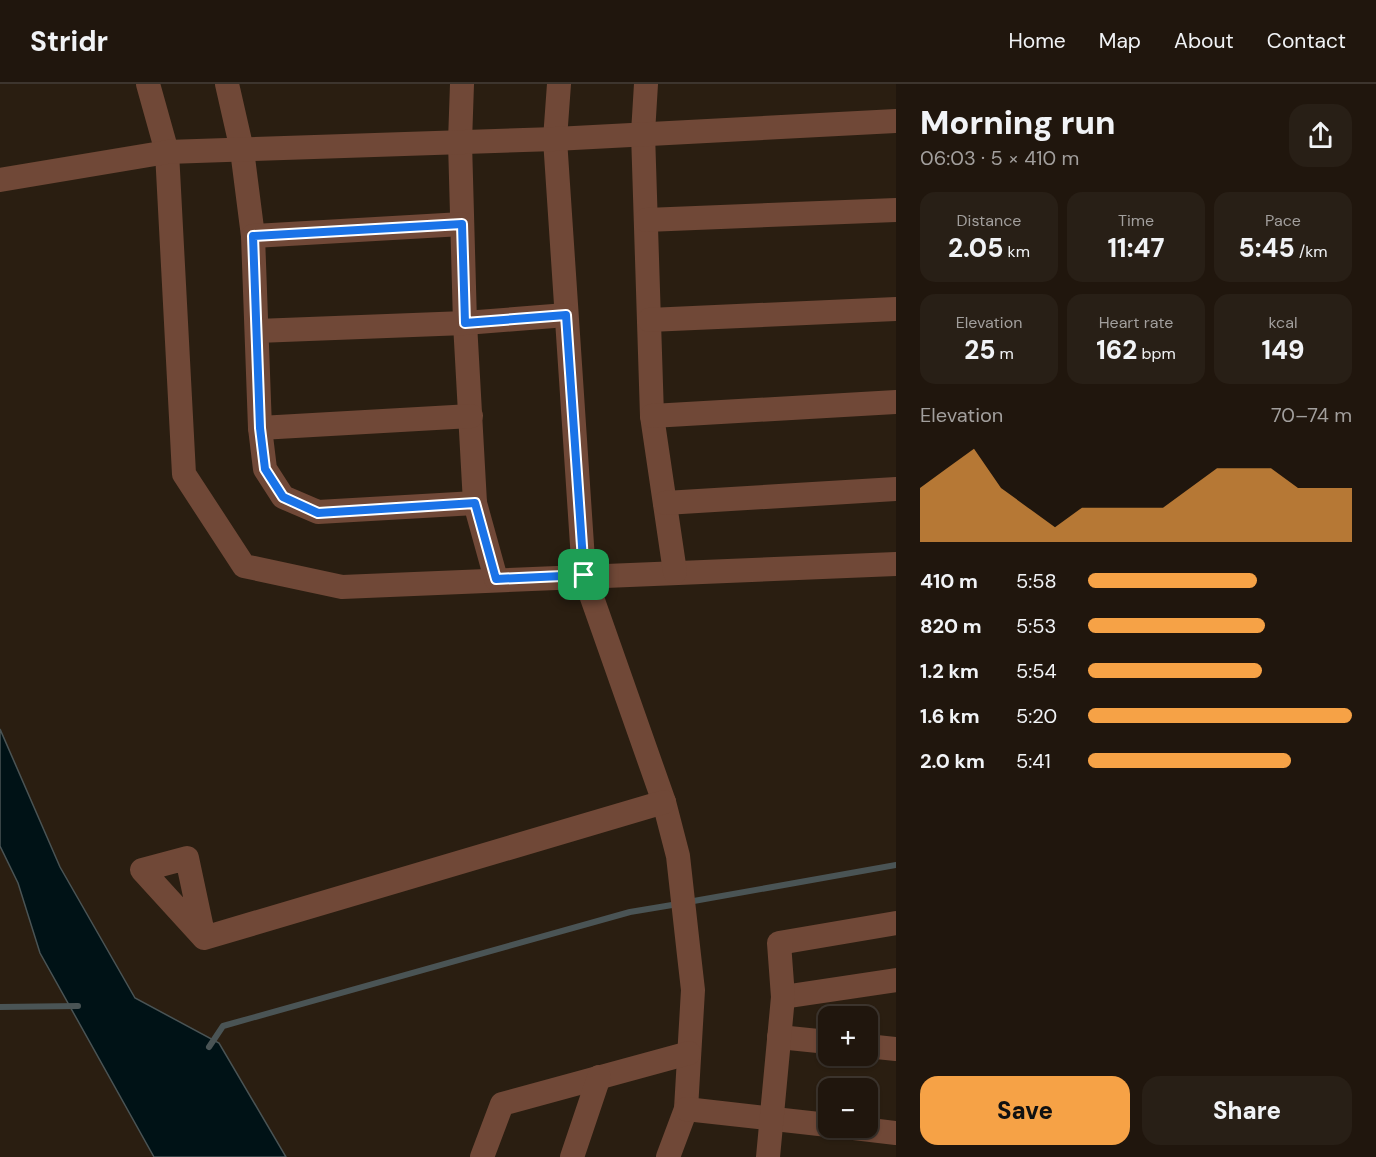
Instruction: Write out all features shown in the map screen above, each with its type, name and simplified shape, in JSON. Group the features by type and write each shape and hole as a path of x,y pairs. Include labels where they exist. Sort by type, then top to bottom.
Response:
{"street":[{"path":"148,84 167,152 184,474 244,566 342,587 584,575 896,564"},
{"path":"226,84 242,150 253,236 260,428 265,469 283,497 318,513 475,503"},
{"path":"559,84 555,139 584,575 664,802 679,870 693,990 686,1109 668,1157"},
{"path":"646,84 643,133 652,416 675,572"},
{"path":"456,87 475,503 496,579"},
{"path":"0,180 167,152 555,139 896,121"},
{"path":"646,220 896,210"},
{"path":"253,236 462,224"},
{"path":"649,320 896,309"},
{"path":"257,331 465,323 566,315"},
{"path":"652,416 896,402"},
{"path":"260,428 471,416"},
{"path":"665,503 896,489"},
{"path":"204,938 664,802"},
{"path":"768,1157 783,997 779,944 896,923"},
{"path":"783,997 896,980"},
{"path":"779,1037 818,1041"},
{"path":"878,1047 896,1049"},
{"path":"482,1157 502,1104 690,1053"},
{"path":"572,1157 599,1077"},
{"path":"686,1109 818,1124"},
{"path":"878,1131 896,1133"}],"shaded area":[{"path":"0,729 60,867 135,998 219,1043 286,1157 154,1157 40,953 18,883 0,846"}],"waterway":[{"path":"688,902 896,865"},
{"path":"209,1047 223,1026 630,912 678,904"},
{"path":"0,1007 78,1006"}],"route":[{"path":"462,224 465,323 566,315 584,575 496,579 475,503 396,510 318,513 283,497 265,469 260,428 253,236 462,224"}]}
